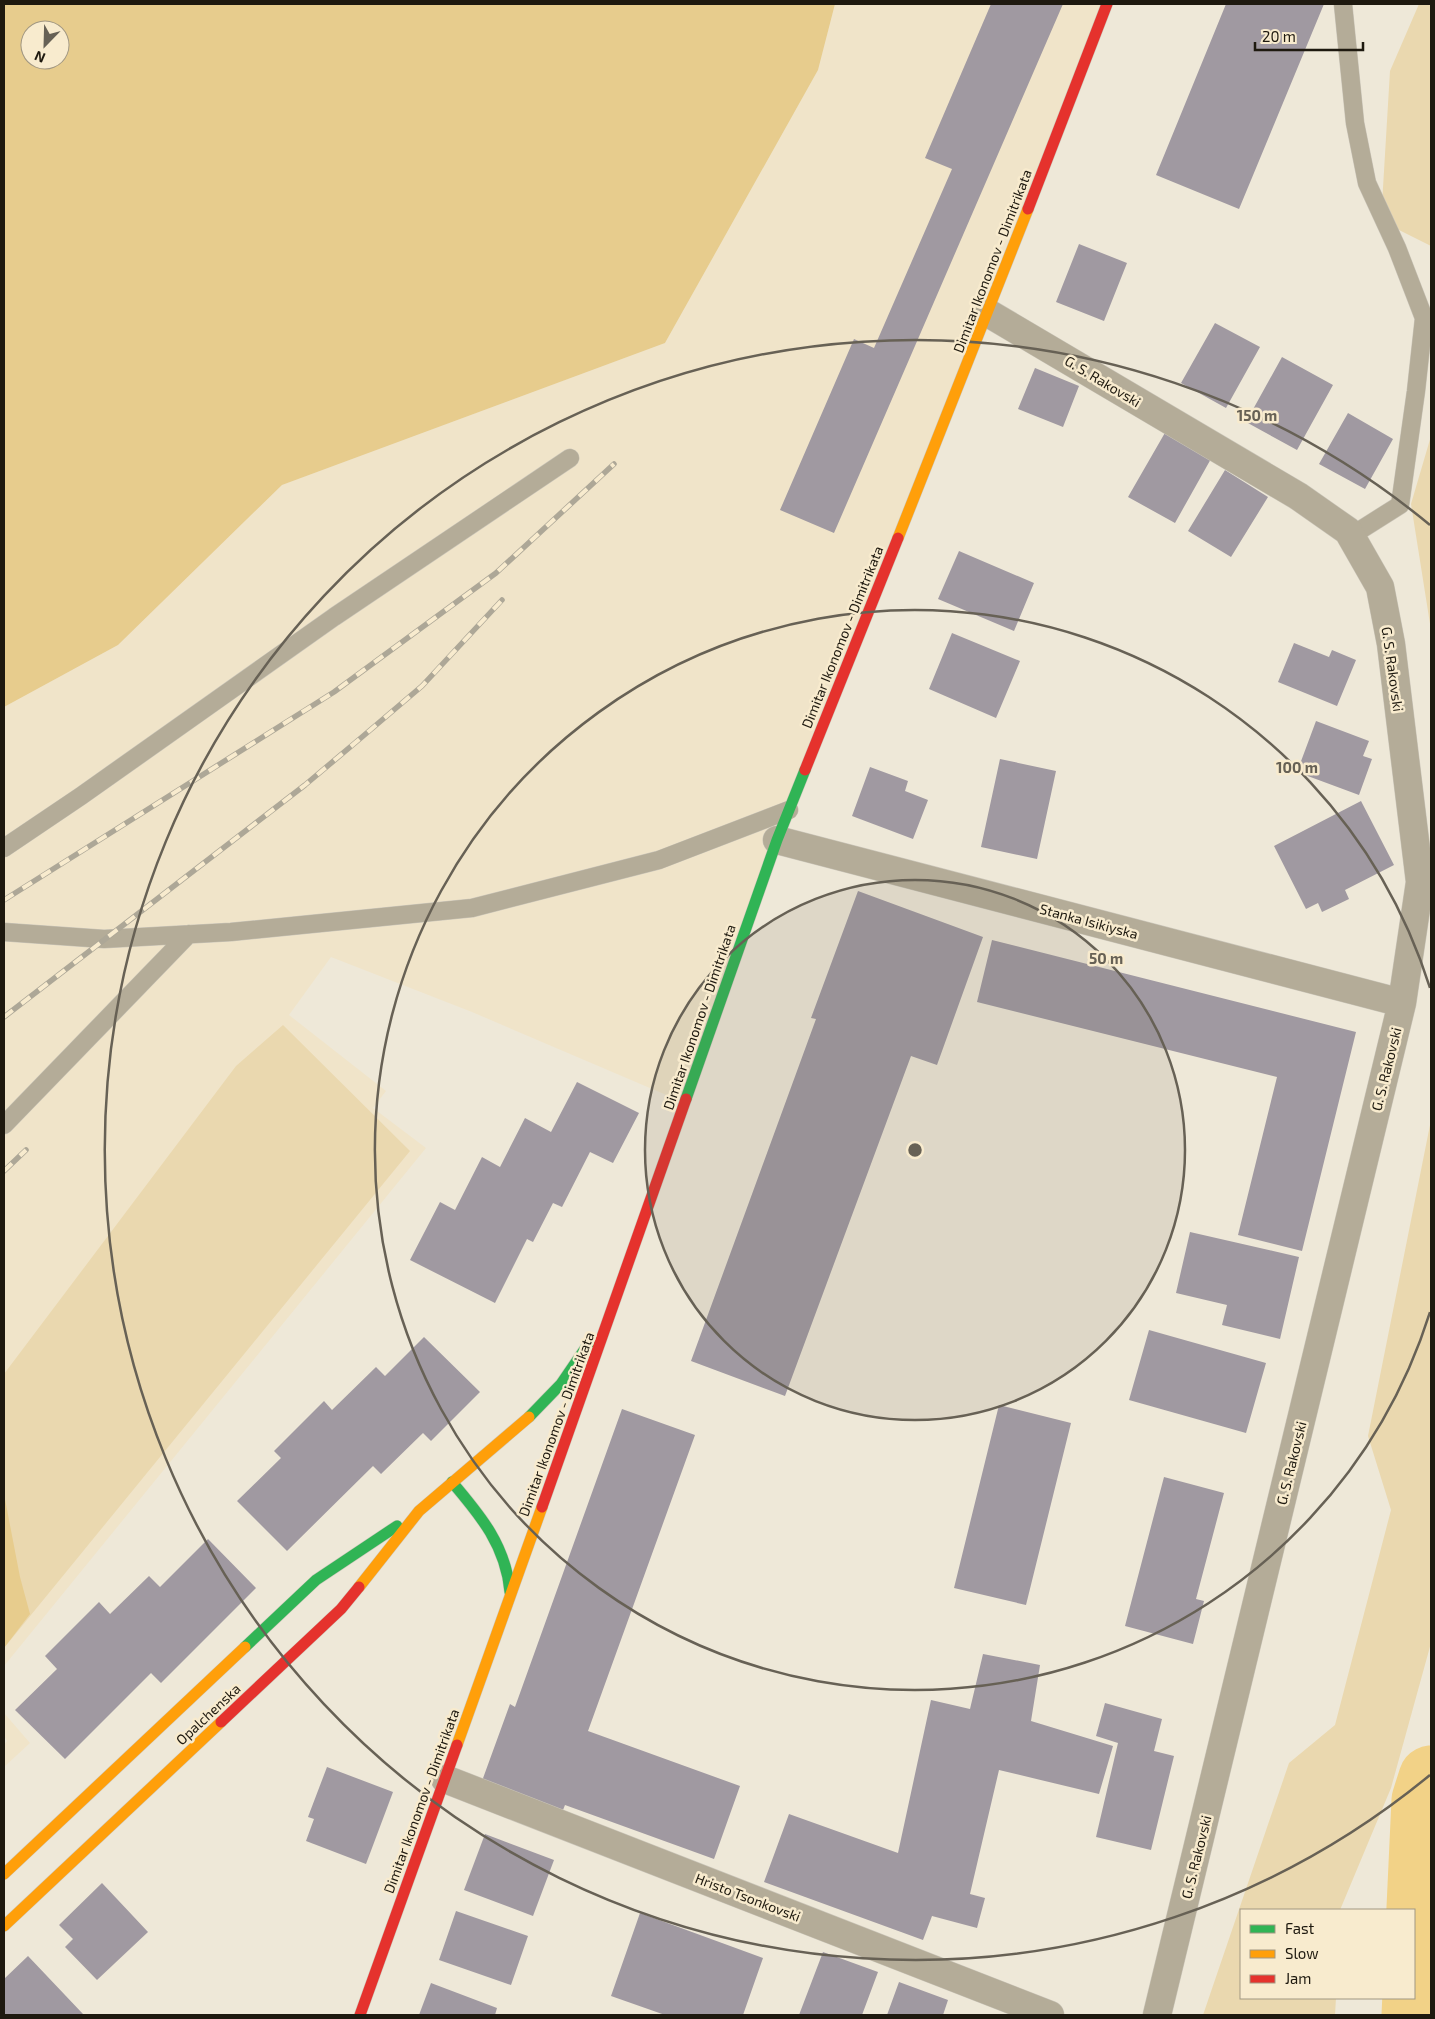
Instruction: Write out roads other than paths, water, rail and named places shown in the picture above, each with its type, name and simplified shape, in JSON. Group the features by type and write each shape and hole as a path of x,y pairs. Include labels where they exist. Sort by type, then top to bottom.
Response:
{"street":[{"name":"Dimitar Ikonomov - Dimitrikata","path":"360,2015 446,1779 777,840 988,313 1107,4"},
{"name":"G. S. Rakovski","path":"988,313 1298,496 1348,531 1380,587 1392,644 1420,882 1402,1003 1158,2015"},
{"name":"Stanka Isikiyska","path":"777,840 1402,1003"},
{"name":"Dimitar Ikonomov - Dimitrikata","path":"510,1597 508,1570 498,1541 483,1518 452,1482 539,1408 561,1384 581,1358 620,1288"},
{"name":"Opalchenska","path":"4,1874 316,1580 419,1512 452,1482"},
{"name":"Opalchenska","path":"4,1926 341,1609 419,1512"},
{"name":"Hristo Tsonkovski","path":"446,1779 1050,2015"}],"lane":[{"path":"1343,4 1355,123 1367,182 1397,248 1424,318 1400,505 1350,536"},
{"path":"4,848 81,796 334,617 570,458"},
{"path":"6,934 104,939 231,932 472,908 659,860 789,810"},
{"path":"4,1125 189,934"}],"waterway":[{"path":"1415,1994 1424,1800 1431,1778"},
{"path":"1414,2015 1415,1999"}],"railway":[{"path":"4,900 334,692 496,573 614,464"},
{"path":"4,1017 305,785 422,686 502,600"},
{"path":"4,1171 26,1150"}]}
